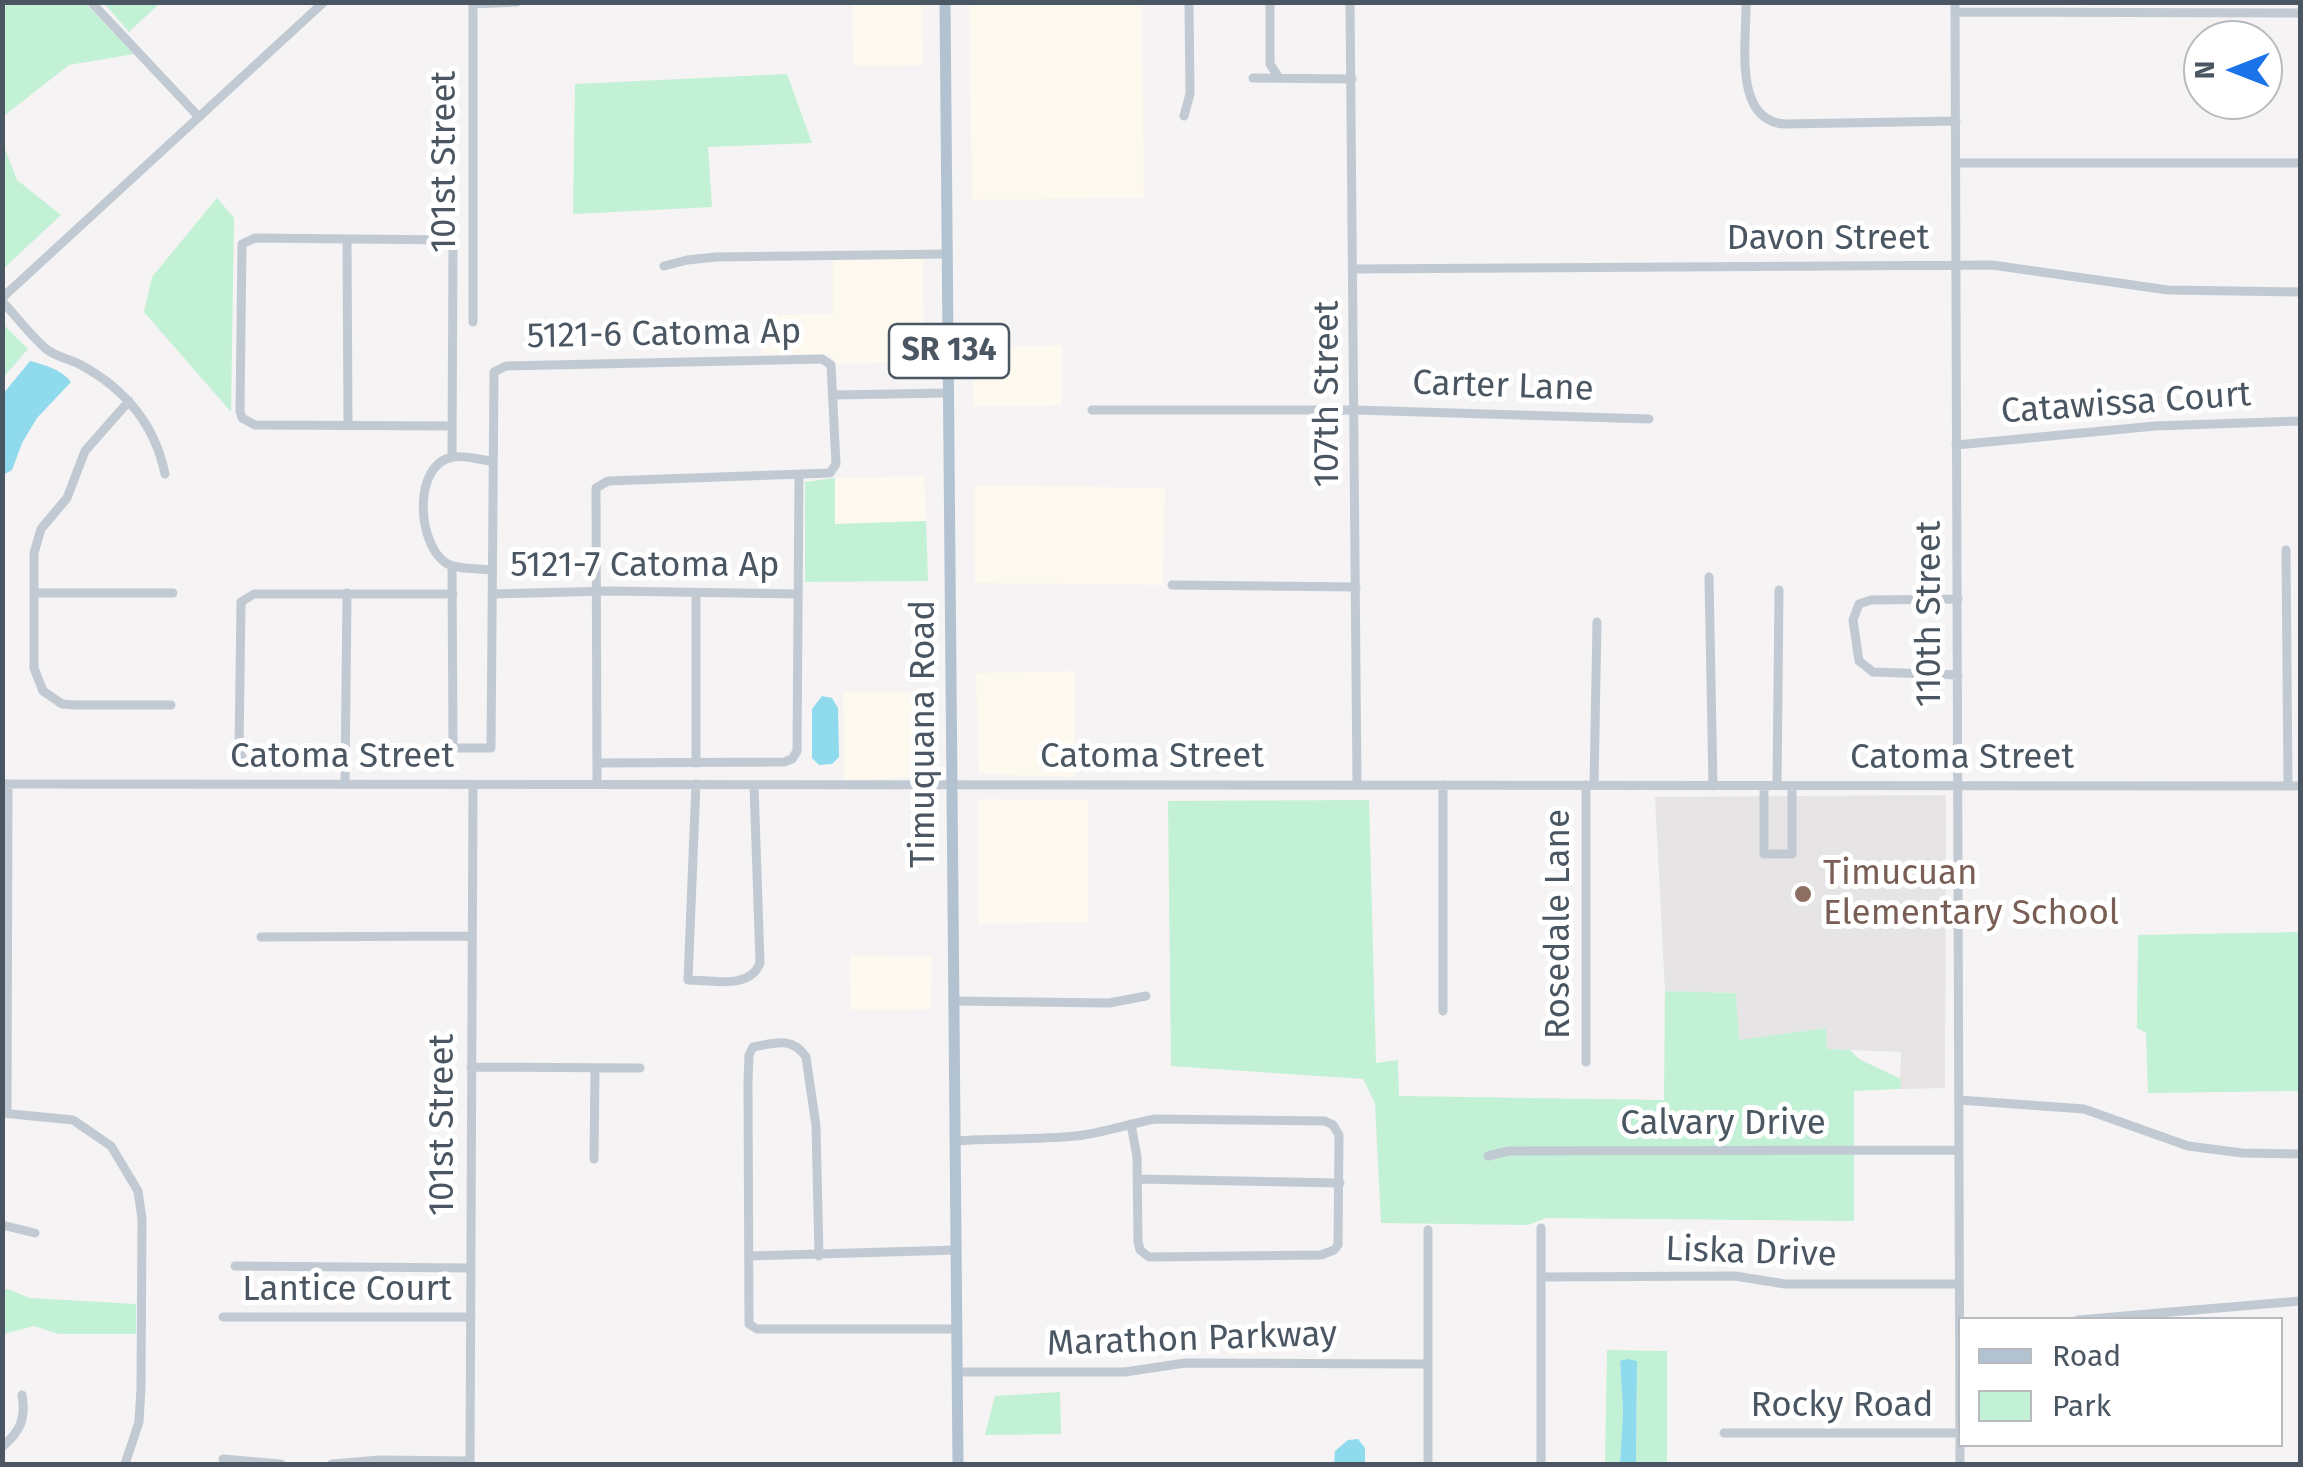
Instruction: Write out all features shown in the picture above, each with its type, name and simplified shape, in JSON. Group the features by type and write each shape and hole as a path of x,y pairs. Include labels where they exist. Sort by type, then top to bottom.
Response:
{"main road":[{"name":"Timuquana Road","path":"945,2 958,1464"}],"street":[{"path":"91,2 199,117"},
{"path":"164,474 160,451 150,429 129,401 80,364 46,348 2,300 324,2"},
{"path":"474,3 517,2"},
{"path":"1184,116 1190,94 1189,2"},
{"path":"1270,2 1270,64 1279,78"},
{"name":"107th Street","path":"1350,2 1357,784"},
{"path":"1746,2 1748,94 1757,114 1766,120 1785,124 1956,120"},
{"name":"101st Street","path":"473,322 474,3"},
{"path":"1956,7 2295,10"},
{"name":"110th Street","path":"1956,7 1960,1317"},
{"path":"1253,78 1352,79"},
{"path":"1956,162 2300,163"},
{"path":"452,426 247,422 240,411 242,244 255,238 453,240 452,457"},
{"path":"347,239 348,426"},
{"path":"664,266 716,257 947,254"},
{"name":"Davon Street","path":"1354,270 2006,266 2168,290 2300,292"},
{"name":"5121-6 Catoma Ap","path":"453,594 453,748 491,748 494,372 506,366 822,358 831,364 834,470 824,475 601,483 594,494 597,784"},
{"path":"834,395 949,393"},
{"path":"129,401 85,451 67,498 42,529 34,553 34,668 38,682 50,698 75,705 171,705"},
{"name":"Carter Lane","path":"1092,410 1356,410 1648,420"},
{"name":"Catawissa Court","path":"1956,445 2155,426 2300,421"},
{"path":"346,762 243,759 239,751 241,602 254,594 453,594 452,566 430,544 423,502 433,472 452,457 492,461"},
{"path":"597,763 784,762 798,751 799,476"},
{"path":"2286,550 2288,786"},
{"path":"452,566 492,570"},
{"path":"1710,577 1713,786"},
{"path":"1172,585 1356,587"},
{"path":"1777,786 1779,590"},
{"path":"35,592 173,593"},
{"path":"696,593 696,763"},
{"path":"346,784 347,594"},
{"name":"5121-7 Catoma Ap","path":"492,594 798,594"},
{"path":"1958,599 1865,601 1859,604 1853,620 1859,660 1873,672 1958,675"},
{"name":"Rosedale Lane","path":"1586,1062 1597,622"},
{"path":"43,708 50,698"},
{"path":"5,784 5,1113 74,1120 112,1146 138,1191 142,1220 140,1422 125,1464"},
{"name":"Catoma Street","path":"5,784 2300,786"},
{"path":"696,784 688,980 744,980 756,973 760,963 754,785"},
{"name":"101st Street","path":"470,1463 473,785"},
{"path":"1442,785 1443,1011"},
{"path":"1764,786 1764,854 1792,854 1792,786"},
{"path":"261,937 471,936"},
{"path":"953,1001 1109,1003 1146,996"},
{"path":"818,1256 816,1126 806,1057 796,1045 780,1042 753,1046 749,1055 749,1324 753,1328 957,1329"},
{"path":"471,1067 640,1068"},
{"path":"594,1068 594,1159"},
{"path":"1959,1100 2084,1109 2188,1146 2242,1153 2300,1154"},
{"path":"955,1141 1080,1135 1154,1119 1325,1121 1339,1135 1340,1236 1334,1250 1327,1254 1148,1258 1138,1241 1131,1124"},
{"name":"Calvary Drive","path":"1488,1156 1509,1151 1959,1150"},
{"path":"1137,1179 1340,1183"},
{"path":"2,1226 35,1233"},
{"path":"1540,1228 1542,1464"},
{"path":"1428,1230 1428,1464"},
{"path":"749,1256 956,1250"},
{"path":"235,1266 470,1268"},
{"name":"Liska Drive","path":"1541,1277 1735,1276 1785,1284 1959,1284"},
{"path":"2113,1317 2300,1301"},
{"name":"Lantice Court","path":"223,1317 471,1317"},
{"name":"Marathon Parkway","path":"957,1372 1125,1372 1186,1363 1428,1364"},
{"path":"2,1446 20,1428 26,1414 22,1395"},
{"name":"Rocky Road","path":"1724,1434 1958,1434"},
{"path":"223,1459 282,1464"},
{"path":"332,1464 380,1460 470,1463"}],"shaded area":[{"path":"969,2 1142,3 1144,198 972,200"},
{"path":"852,3 922,3 923,65 853,66"},
{"path":"923,258 924,362 837,364 829,354 762,355 763,315 833,314 833,259"},
{"path":"1062,345 1062,405 973,406 972,348"},
{"path":"924,476 926,521 835,524 835,478"},
{"path":"974,485 1165,488 1163,585 975,583"},
{"path":"1075,671 1075,777 979,774 976,673"},
{"path":"843,692 929,692 930,774 844,781"},
{"name":"Timucuan Elementary School","path":"1946,795 1945,1088 1900,1089 1901,1052 1827,1049 1825,1028 1739,1041 1736,993 1665,991 1655,797"},
{"path":"978,799 1088,800 1088,922 978,924"},
{"path":"850,955 932,957 931,1009 851,1010"}],"green space":[{"path":"9,3 85,3 134,54 69,65 5,115 2,11"},
{"path":"104,3 160,3 129,32"},
{"path":"787,74 812,143 708,147 712,207 573,214 575,84"},
{"path":"2,141 17,180 61,215 3,269"},
{"path":"217,198 234,218 231,412 144,312 152,277"},
{"path":"2,323 28,349 3,378 2,378"},
{"path":"835,478 835,524 926,521 928,581 805,582 805,482"},
{"path":"1369,800 1376,1063 1398,1060 1399,1096 1664,1100 1665,991 1736,993 1739,1040 1826,1028 1827,1049 1850,1050 1859,1059 1901,1079 1900,1089 1854,1091 1854,1221 1546,1218 1528,1225 1381,1223 1375,1103 1363,1079 1171,1066 1168,801"},
{"path":"2300,932 2300,1091 2148,1093 2146,1033 2137,1028 2138,935"},
{"path":"3,1290 29,1298 136,1304 136,1334 59,1334 34,1326 3,1334"},
{"path":"1607,1350 1667,1351 1667,1464 1636,1464 1637,1362 1620,1362 1620,1464 1605,1464"},
{"path":"1060,1392 1061,1434 985,1435 995,1396"}],"water":[{"path":"30,361 58,371 71,382 37,418 12,470 3,475 3,394"},
{"path":"822,696 832,698 838,708 839,757 832,764 819,765 812,758 812,709"},
{"path":"1620,1361 1637,1361 1636,1464 1620,1464"},
{"path":"1358,1439 1365,1448 1365,1464 1334,1464 1335,1451 1348,1440"}],"place":[{"name":"Timucuan Elementary School","path":"1803,894"}]}
